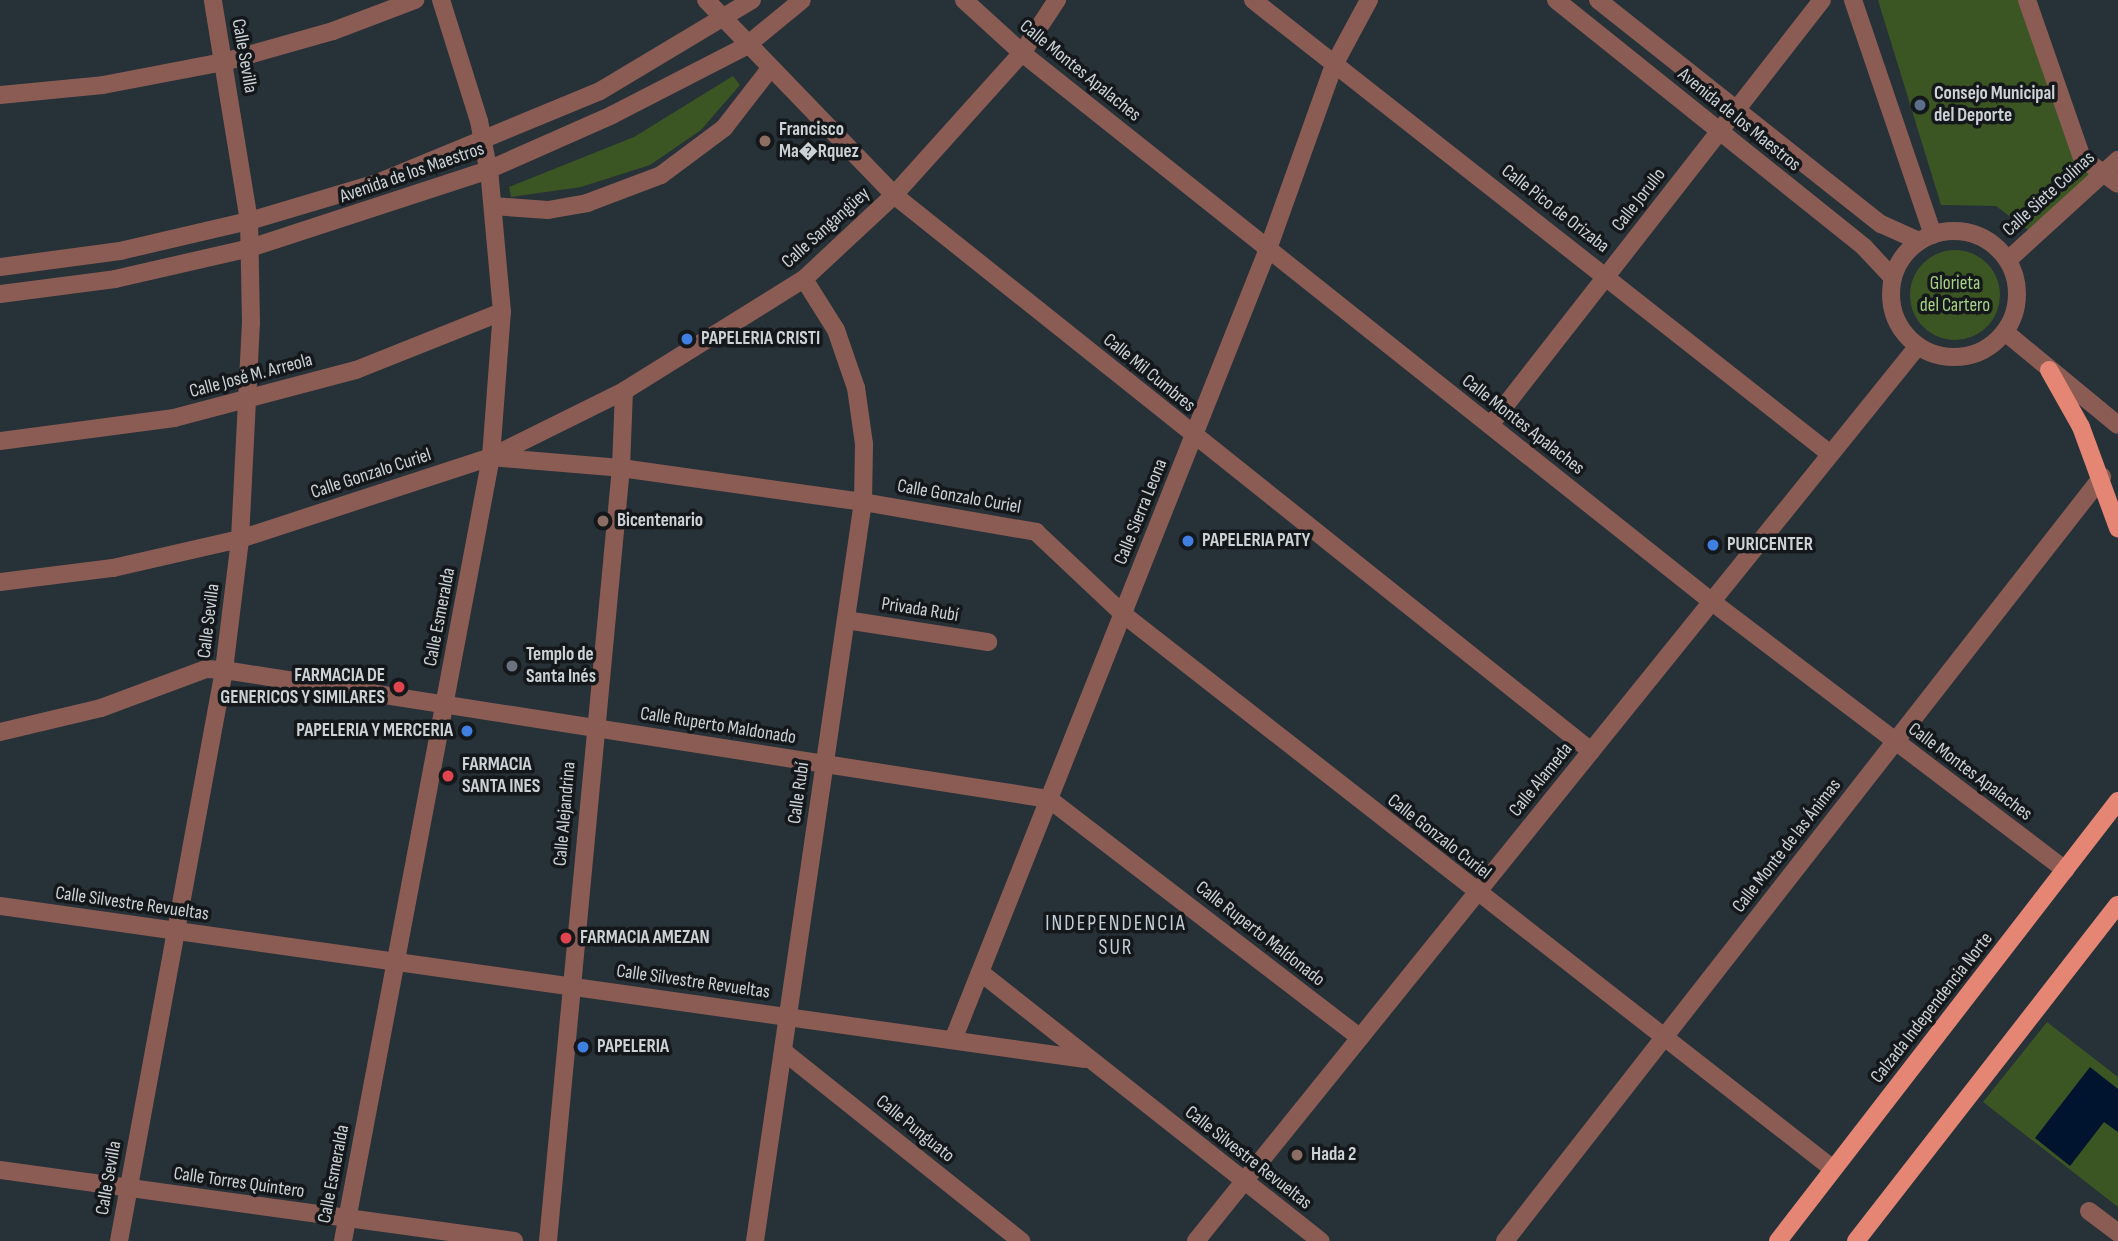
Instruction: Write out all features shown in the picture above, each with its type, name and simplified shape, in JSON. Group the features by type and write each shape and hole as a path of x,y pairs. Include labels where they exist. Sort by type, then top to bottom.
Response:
{"main road":[{"path":"2049,370 2081,426 2102,477 2118,528"},
{"name":"Calzada Independencia Norte","path":"1778,1241 2118,801"},
{"path":"1856,1241 2118,905"}],"street":[{"name":"Calle Sevilla","path":"119,1241 224,670 240,539 249,398 249,221 212,0"},
{"path":"0,95 103,85 224,62 333,31 415,0"},
{"name":"Calle Esmeralda","path":"343,1241 491,457 502,312 493,206 483,142 441,0"},
{"name":"Calle Mil Cumbres","path":"705,0 769,70 894,195 1194,437 1591,751"},
{"name":"Avenida de los Maestros","path":"0,267 120,251 249,221 377,183 483,142 600,90 722,21 752,0"},
{"name":"Avenida de los Maestros","path":"0,294 115,279 250,248 488,170 612,115 746,46 802,0"},
{"name":"Calle Montes Apalaches","path":"964,0 1022,53 1711,601 2066,870"},
{"name":"Calle Sangangüey","path":"491,457 624,391 804,279 894,195 1022,53 1057,0"},
{"name":"Calle Pico de Orizaba","path":"1253,0 1607,275 1829,453"},
{"name":"Calle Sierra Leona","path":"953,1040 1268,249 1334,65 1368,0"},
{"name":"Avenida de los Maestros","path":"1556,0 1864,247 1893,278"},
{"name":"Avenida de los Maestros","path":"1598,0 1881,224 1926,238"},
{"name":"Calle Jorullo","path":"1490,425 1822,0"},
{"path":"1853,0 1926,238"},
{"path":"2027,0 2078,150 2111,179"},
{"path":"493,206 548,211 587,203 661,175 724,128 769,70"},
{"name":"Calle Siete Colinas","path":"2008,260 2111,179 2118,160"},
{"path":"1966,232 1989,242 2008,260 2018,296 2005,332 1991,346 1955,357 1918,346 1895,316 1893,278 1898,264 1926,238 1966,232"},
{"name":"Calle Rubí","path":"755,1241 863,502 864,443 856,388 836,330 804,279"},
{"name":"Calle José M. Arreola","path":"0,441 174,418 356,370 502,312"},
{"path":"2005,332 2118,425"},
{"name":"Calle Alameda","path":"1196,1241 1918,346"},
{"name":"Calle Alejandrina","path":"548,1241 594,728 621,468 624,391"},
{"name":"Calle Gonzalo Curiel","path":"0,582 113,568 240,539 491,457 621,468 863,502 1036,532 1123,614 1476,893 1833,1169"},
{"name":"Calle Monte de las Ánimas","path":"1505,1241 2102,477"},
{"name":"Privada Rubí","path":"846,621 988,642"},
{"name":"Calle Ruperto Maldonado","path":"0,732 101,708 206,669 224,670 1049,799 1360,1038"},
{"name":"Calle Silvestre Revueltas","path":"0,906 1085,1059 1321,1241"},
{"path":"980,972 1085,1059"},
{"name":"Calle Punguato","path":"783,1051 1021,1241"},
{"name":"Calle Torres Quintero","path":"0,1170 514,1241"},
{"path":"2089,1211 2113,1230 2097,1241"}],"green space":[{"path":"1878,0 2021,0 2095,171 2028,230 1996,206 1941,205"},
{"path":"733,76 740,85 701,130 650,165 581,187 511,197 509,187 634,137"},
{"name":"Glorieta del Cartero","path":"1955,250 1972,254 1987,263 1996,278 2000,295 1996,312 1987,327 1972,336 1955,340 1938,336 1923,327 1914,312 1910,295 1914,278 1923,263 1938,254"},
{"path":"2047,1022 2118,1077 2118,1207 1983,1102"}],"water":[{"path":"2090,1067 2118,1089 2118,1132 2104,1122 2070,1166 2035,1138"}],"place":[{"name":"Consejo Municipal del Deporte","path":"1920,105"},
{"name":"Francisco Ma�Rquez","path":"765,141"},
{"name":"PAPELERIA CRISTI","path":"687,339"},
{"name":"Bicentenario","path":"603,521"},
{"name":"PAPELERIA PATY","path":"1188,541"},
{"name":"PURICENTER","path":"1713,545"},
{"name":"Templo de Santa Inés","path":"512,666"},
{"name":"FARMACIA DE GENERICOS Y SIMILARES","path":"399,687"},
{"name":"PAPELERIA Y MERCERIA","path":"467,731"},
{"name":"FARMACIA SANTA INES","path":"448,776"},
{"name":"FARMACIA AMEZAN","path":"566,938"},
{"name":"PAPELERIA","path":"583,1047"},
{"name":"Hada 2","path":"1297,1155"}],"district":[{"name":"INDEPENDENCIA SUR","path":"1116,936"}]}
